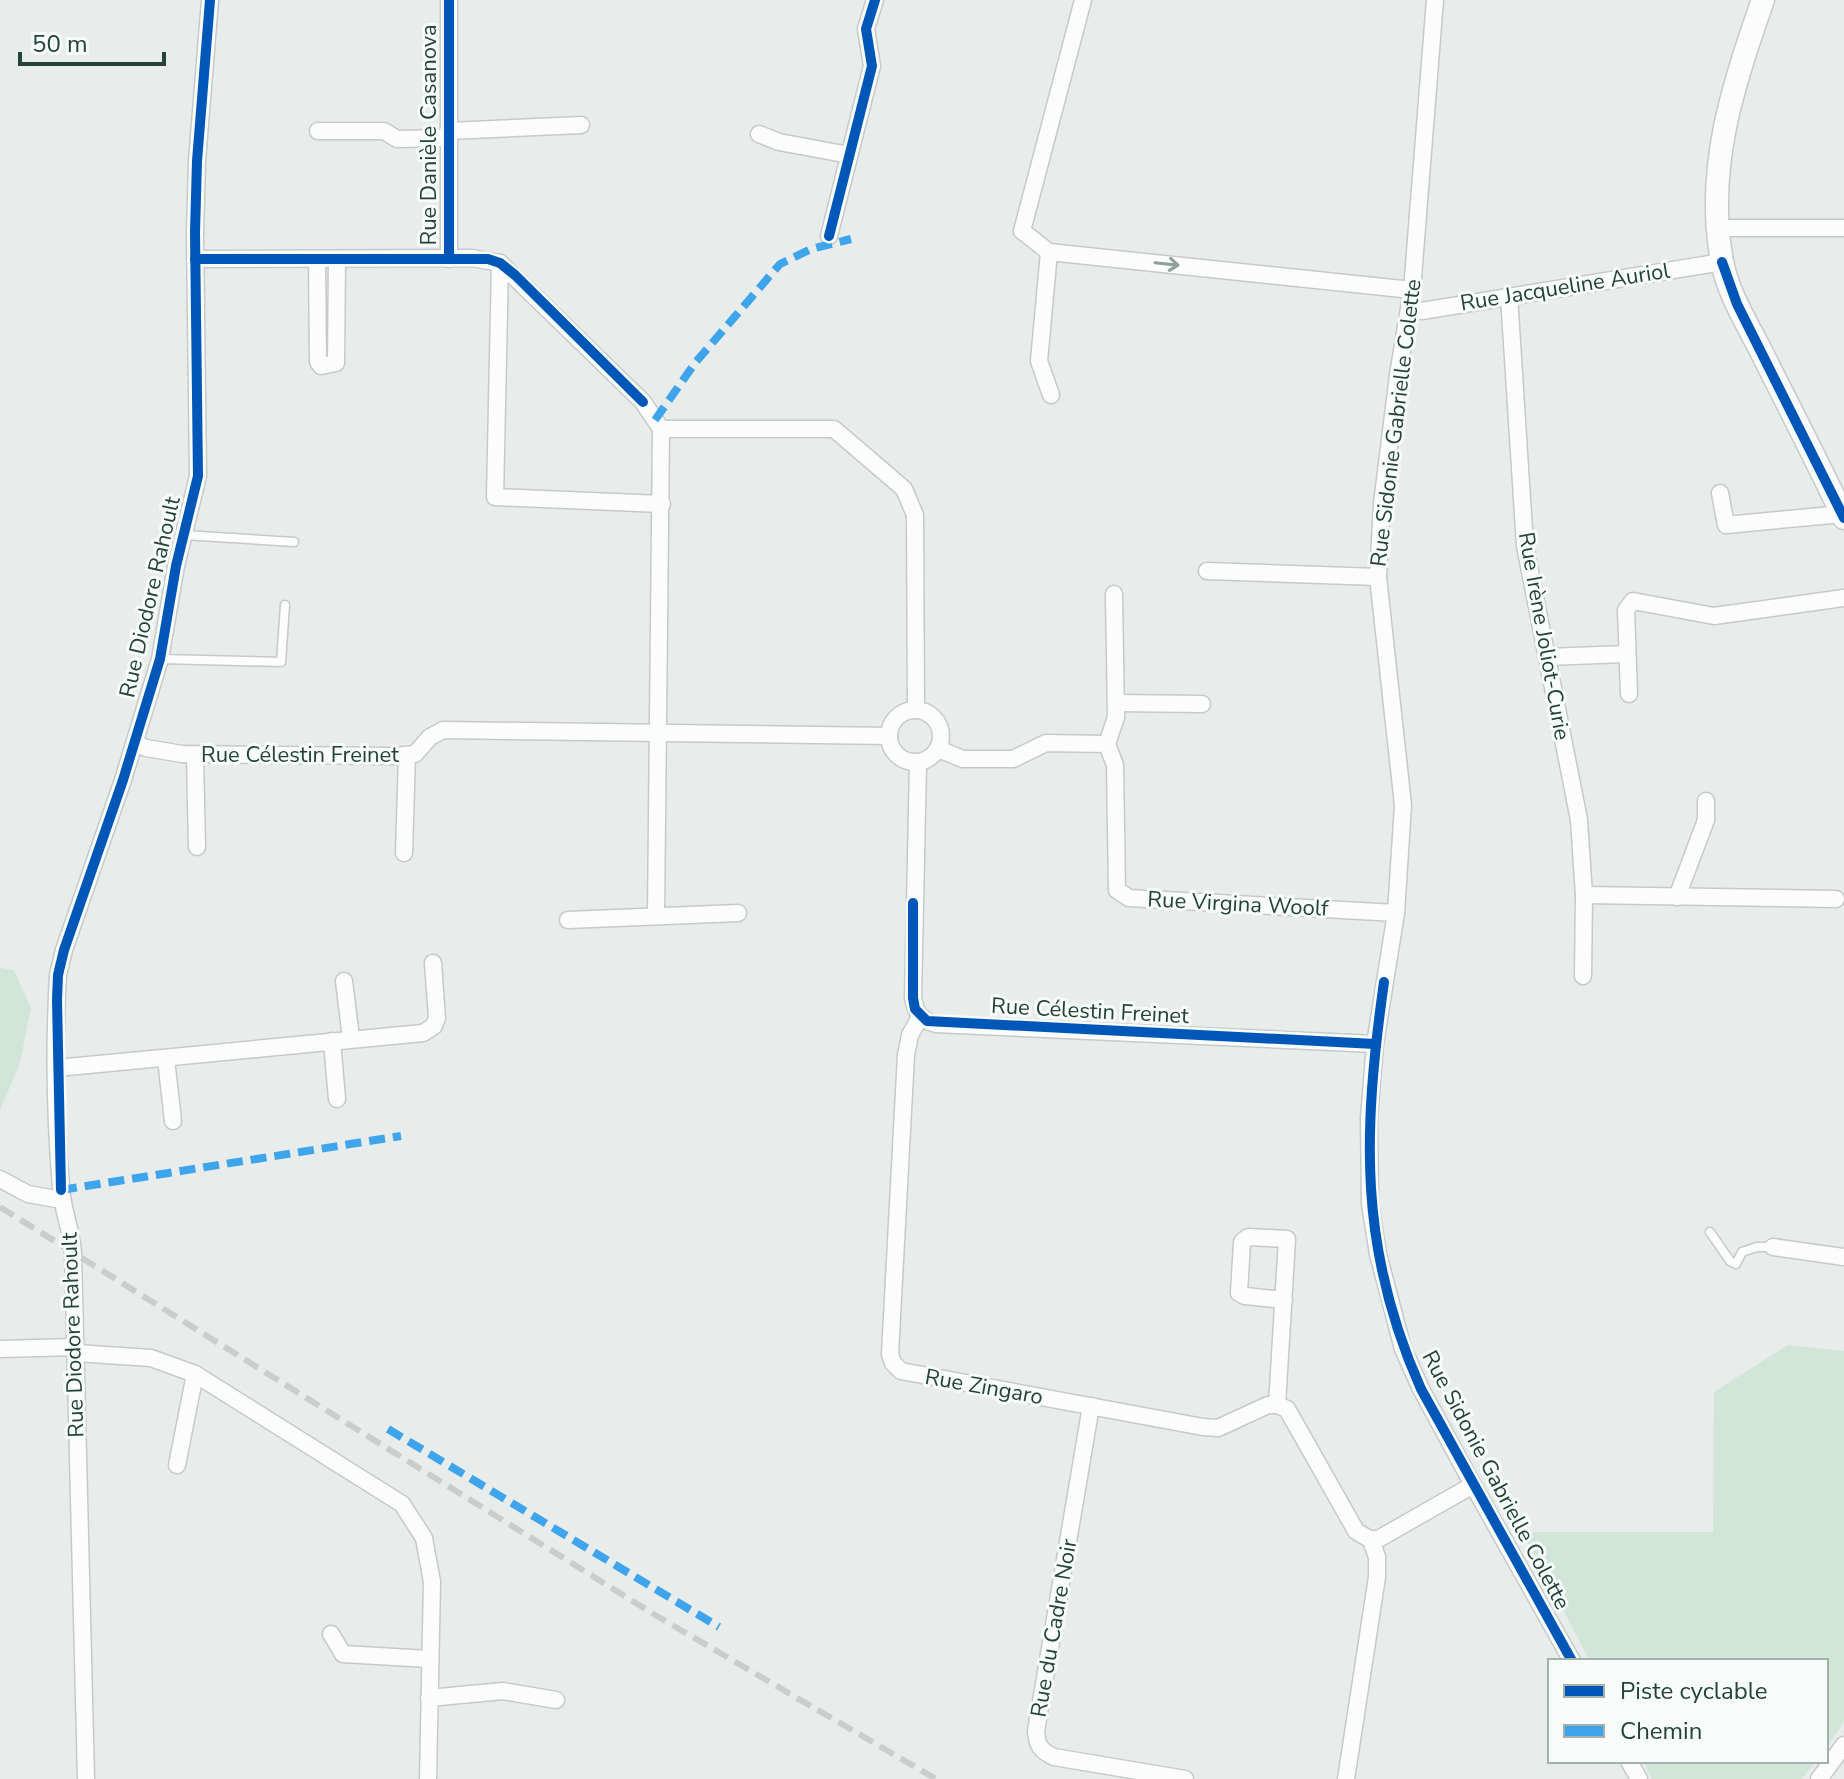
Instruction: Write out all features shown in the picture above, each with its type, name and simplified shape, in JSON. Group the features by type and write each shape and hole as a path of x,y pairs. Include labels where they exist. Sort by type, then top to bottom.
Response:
{"street":[{"name":"Rue Diodore Rahoult","path":"86,1779 72,1235 62,1200 57,1000 61,963 160,659 176,566 198,476 197,161 210,0"},
{"name":"Rue Danièle Casanova","path":"449,0 449,259 488,259 500,263"},
{"path":"829,236 872,66 866,29 875,0"},
{"path":"1083,0 1022,231 1049,252 1412,290"},
{"name":"Rue Sidonie Gabrielle Colette","path":"1435,0 1412,290 1382,504 1378,577 1403,805 1396,913 1375,1044 1368,1138 1370,1204 1378,1254 1403,1349 1421,1389 1571,1659"},
{"path":"1720,493 1726,525 1843,516 1737,304 1722,262 1716,194 1729,102 1763,0"},
{"path":"318,131 384,131 397,139 581,125"},
{"path":"759,134 779,142 849,155"},
{"path":"1718,228 1844,228"},
{"path":"1049,252 1039,361 1051,395"},
{"path":"195,259 449,259"},
{"path":"317,259 318,362 321,366 336,363 337,259"},
{"name":"Rue Jacqueline Auriol","path":"1409,309 1422,311 1722,262"},
{"path":"500,263 643,402 661,429 656,916"},
{"path":"500,263 495,497 662,504"},
{"name":"Rue Irène Joliot-Curie","path":"1509,296 1525,546 1579,820 1584,895 1583,976"},
{"path":"661,429 834,429 904,489 915,515 916,710"},
{"path":"1207,571 1378,577"},
{"path":"938,749 963,759 1013,759 1046,743 1107,744 1116,717 1114,594"},
{"path":"1629,694 1626,610 1633,601 1714,616 1844,598"},
{"path":"1547,657 1626,654"},
{"path":"1116,703 1202,704"},
{"path":"916,710 925,712 939,723 942,732 938,749 926,761 918,763 901,759 894,753 889,736 897,717 906,711 916,710"},
{"name":"Rue Célestin Freinet","path":"135,743 153,750 195,755 407,756 415,754 430,737 443,730 889,736"},
{"name":"Rue Virgina Woolf","path":"1107,744 1115,765 1117,890 1129,898 1396,913"},
{"path":"195,755 197,847"},
{"path":"404,853 407,756"},
{"path":"918,763 913,998 920,1017"},
{"path":"1677,897 1706,820 1706,801"},
{"path":"1584,895 1836,899"},
{"path":"568,920 738,913"},
{"path":"57,1068 423,1033 434,1026 437,1018 433,963"},
{"path":"344,981 351,1038"},
{"name":"Rue Célestin Freinet","path":"920,1017 936,1024 1375,1044"},
{"name":"Rue Zingaro","path":"920,1017 910,1035 906,1055 890,1354 893,1363 901,1371 914,1374 1203,1427 1218,1428 1268,1405 1277,1405"},
{"path":"332,1041 337,1099"},
{"path":"166,1059 173,1121"},
{"path":"0,1179 28,1194 62,1200"},
{"path":"1284,1300 1239,1293 1242,1242 1248,1237 1287,1239 1284,1300 1277,1405 1287,1409 1356,1531 1371,1540 1377,1557 1377,1577 1346,1779"},
{"path":"1775,1247 1844,1257"},
{"path":"0,1349 76,1350 151,1358 195,1374 402,1504 424,1538 432,1582 428,1779"},
{"path":"177,1465 195,1374"},
{"name":"Rue du Cadre Noir","path":"1091,1406 1036,1731 1037,1743 1042,1751 1054,1757 1185,1779"},
{"path":"1371,1540 1380,1538 1473,1485"},
{"path":"331,1634 343,1654 429,1659"},
{"path":"429,1698 503,1691 556,1700"},
{"path":"1819,1779 1844,1745"}],"lane":[{"path":"184,535 294,542"},
{"path":"160,659 281,662 285,605"},
{"path":"1710,1232 1730,1261 1736,1264 1742,1252 1757,1247 1775,1247"}],"green space":[{"path":"0,968 14,970 31,1008 20,1063 0,1110"},
{"path":"1788,1345 1844,1351 1844,1722 1828,1745 1828,1659 1589,1659 1522,1532 1713,1532 1714,1392"},
{"path":"1644,1763 1814,1763 1802,1779 1652,1779"}],"railway":[{"path":"0,1207 655,1615 936,1779"}],"marked path":[{"path":"655,420 695,363 780,264 811,249 851,239"},
{"path":"61,1190 401,1136"},
{"path":"388,1429 719,1627"}],"cycle path":[{"path":"61,1190 58,975 160,659 176,566 198,476 195,232 197,161 210,0"},
{"path":"449,0 449,259"},
{"path":"829,236 872,66 866,29 875,0"},
{"path":"195,259 488,259 500,263 515,275 643,402"},
{"path":"1722,262 1737,304 1844,518"},
{"path":"913,903 913,998 915,1009 927,1021 1375,1044"},
{"path":"1384,982 1372,1089 1370,1139 1376,1238 1386,1287 1400,1337 1421,1389 1571,1659"}]}
